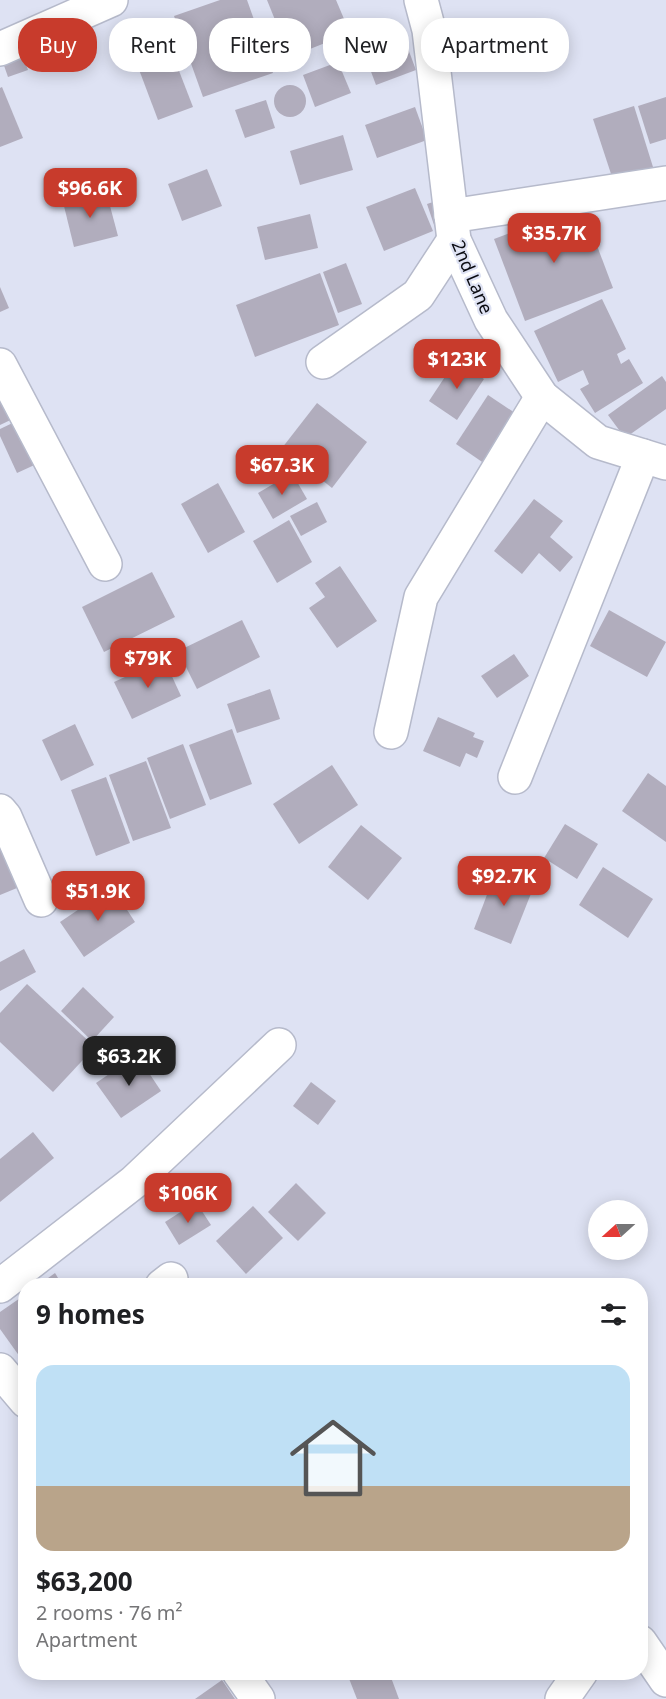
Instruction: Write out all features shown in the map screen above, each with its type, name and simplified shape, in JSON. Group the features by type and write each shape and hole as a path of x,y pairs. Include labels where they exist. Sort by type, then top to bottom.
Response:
{"street":[{"path":"0,49 111,0"},
{"name":"2nd Lane","path":"421,0 429,30 453,228 491,320 542,397 598,442 655,460"},
{"path":"323,362 418,295 453,228 666,183"},
{"path":"0,364 105,564"},
{"path":"391,732 422,597 542,397"},
{"path":"515,777 655,460"},
{"path":"0,811 5,817 41,900"},
{"path":"0,1286 135,1182 279,1045"},
{"path":"648,1654 666,1680"},
{"path":"245,1680 258,1699"},
{"path":"562,1699 575,1680"}],"building":[{"path":"220,0 247,0 253,18 209,18 209,72 273,73 203,97 194,72 197,72 197,18 175,18 174,16"},
{"path":"267,0 336,0 344,18 323,18 323,44 311,49 311,18 274,18"},
{"path":"18,51 18,72 22,72 8,77 1,57"},
{"path":"409,51 416,70 376,85 371,72 409,72"},
{"path":"323,68 323,72 342,72 351,93 315,107 303,75"},
{"path":"140,72 179,72 193,107 158,120"},
{"path":"290,85 301,90 306,101 301,112 290,117 279,112 274,101 279,90"},
{"path":"2,87 23,138 0,147 0,88"},
{"path":"666,97 666,139 650,144 638,106"},
{"path":"266,100 275,128 245,138 235,110"},
{"path":"634,106 653,167 613,180 593,119"},
{"path":"415,107 427,140 377,158 365,125"},
{"path":"343,135 353,170 300,185 290,151"},
{"path":"207,169 222,206 182,221 168,184"},
{"path":"415,188 433,231 384,251 366,207"},
{"path":"106,191 118,236 74,247 63,202"},
{"path":"442,199 436,231 427,204"},
{"path":"582,206 613,288 525,321 494,239"},
{"path":"310,214 318,248 265,260 257,227"},
{"path":"346,263 362,304 338,313 323,272"},
{"path":"320,273 339,325 255,357 236,305"},
{"path":"0,287 9,308 0,312"},
{"path":"602,299 626,349 617,354 621,364 629,359 643,383 595,413 580,389 589,384 583,370 558,382 534,331"},
{"path":"456,360 484,379 457,420 429,401"},
{"path":"662,376 666,382 666,409 625,438 608,415"},
{"path":"0,393 19,416 0,425"},
{"path":"488,395 521,417 488,466 456,444"},
{"path":"317,403 367,442 332,488 282,448"},
{"path":"21,419 41,462 17,473 0,436 0,429"},
{"path":"292,473 307,499 273,519 258,493"},
{"path":"218,483 245,532 208,553 181,504"},
{"path":"534,499 563,521 550,537 573,557 560,572 539,553 522,574 494,551"},
{"path":"317,502 327,522 301,536 290,516"},
{"path":"289,520 312,562 277,583 253,541"},
{"path":"340,566 377,621 337,648 309,608 325,597 315,583"},
{"path":"152,572 175,617 104,652 82,607"},
{"path":"609,610 666,642 647,677 590,646"},
{"path":"242,620 260,657 197,689 178,651"},
{"path":"514,654 529,676 497,698 481,676"},
{"path":"164,659 181,696 132,719 114,682"},
{"path":"270,689 280,719 237,733 227,704"},
{"path":"438,717 475,733 473,737 484,741 477,758 466,753 460,767 423,751"},
{"path":"75,724 94,765 61,781 42,740"},
{"path":"232,729 252,784 210,800 189,745"},
{"path":"183,744 206,805 170,819 147,758"},
{"path":"146,761 171,828 133,841 109,775"},
{"path":"332,765 358,805 299,844 273,804"},
{"path":"648,773 666,786 666,842 622,811"},
{"path":"106,777 130,843 96,856 71,790"},
{"path":"565,824 598,844 577,879 544,858"},
{"path":"361,825 402,858 368,900 328,867"},
{"path":"0,847 17,888 0,895"},
{"path":"603,867 653,899 628,938 579,905"},
{"path":"496,871 534,886 511,944 474,929"},
{"path":"112,887 135,922 84,957 60,922"},
{"path":"24,949 36,972 0,991 0,962"},
{"path":"27,984 95,1047 53,1092 0,1042 0,1013"},
{"path":"83,987 114,1017 92,1041 61,1011"},
{"path":"137,1055 161,1091 121,1118 96,1083"},
{"path":"311,1082 336,1101 318,1125 293,1106"},
{"path":"33,1132 54,1158 0,1202 0,1159"},
{"path":"296,1183 326,1213 298,1241 268,1212"},
{"path":"196,1202 211,1225 179,1245 165,1222"},
{"path":"253,1206 283,1238 246,1274 216,1241"},
{"path":"55,1273 58,1278 48,1278"},
{"path":"18,1300 18,1354 0,1329 0,1312"},
{"path":"222,1680 235,1699 195,1699"},
{"path":"350,1680 392,1680 399,1699 357,1699"}]}
